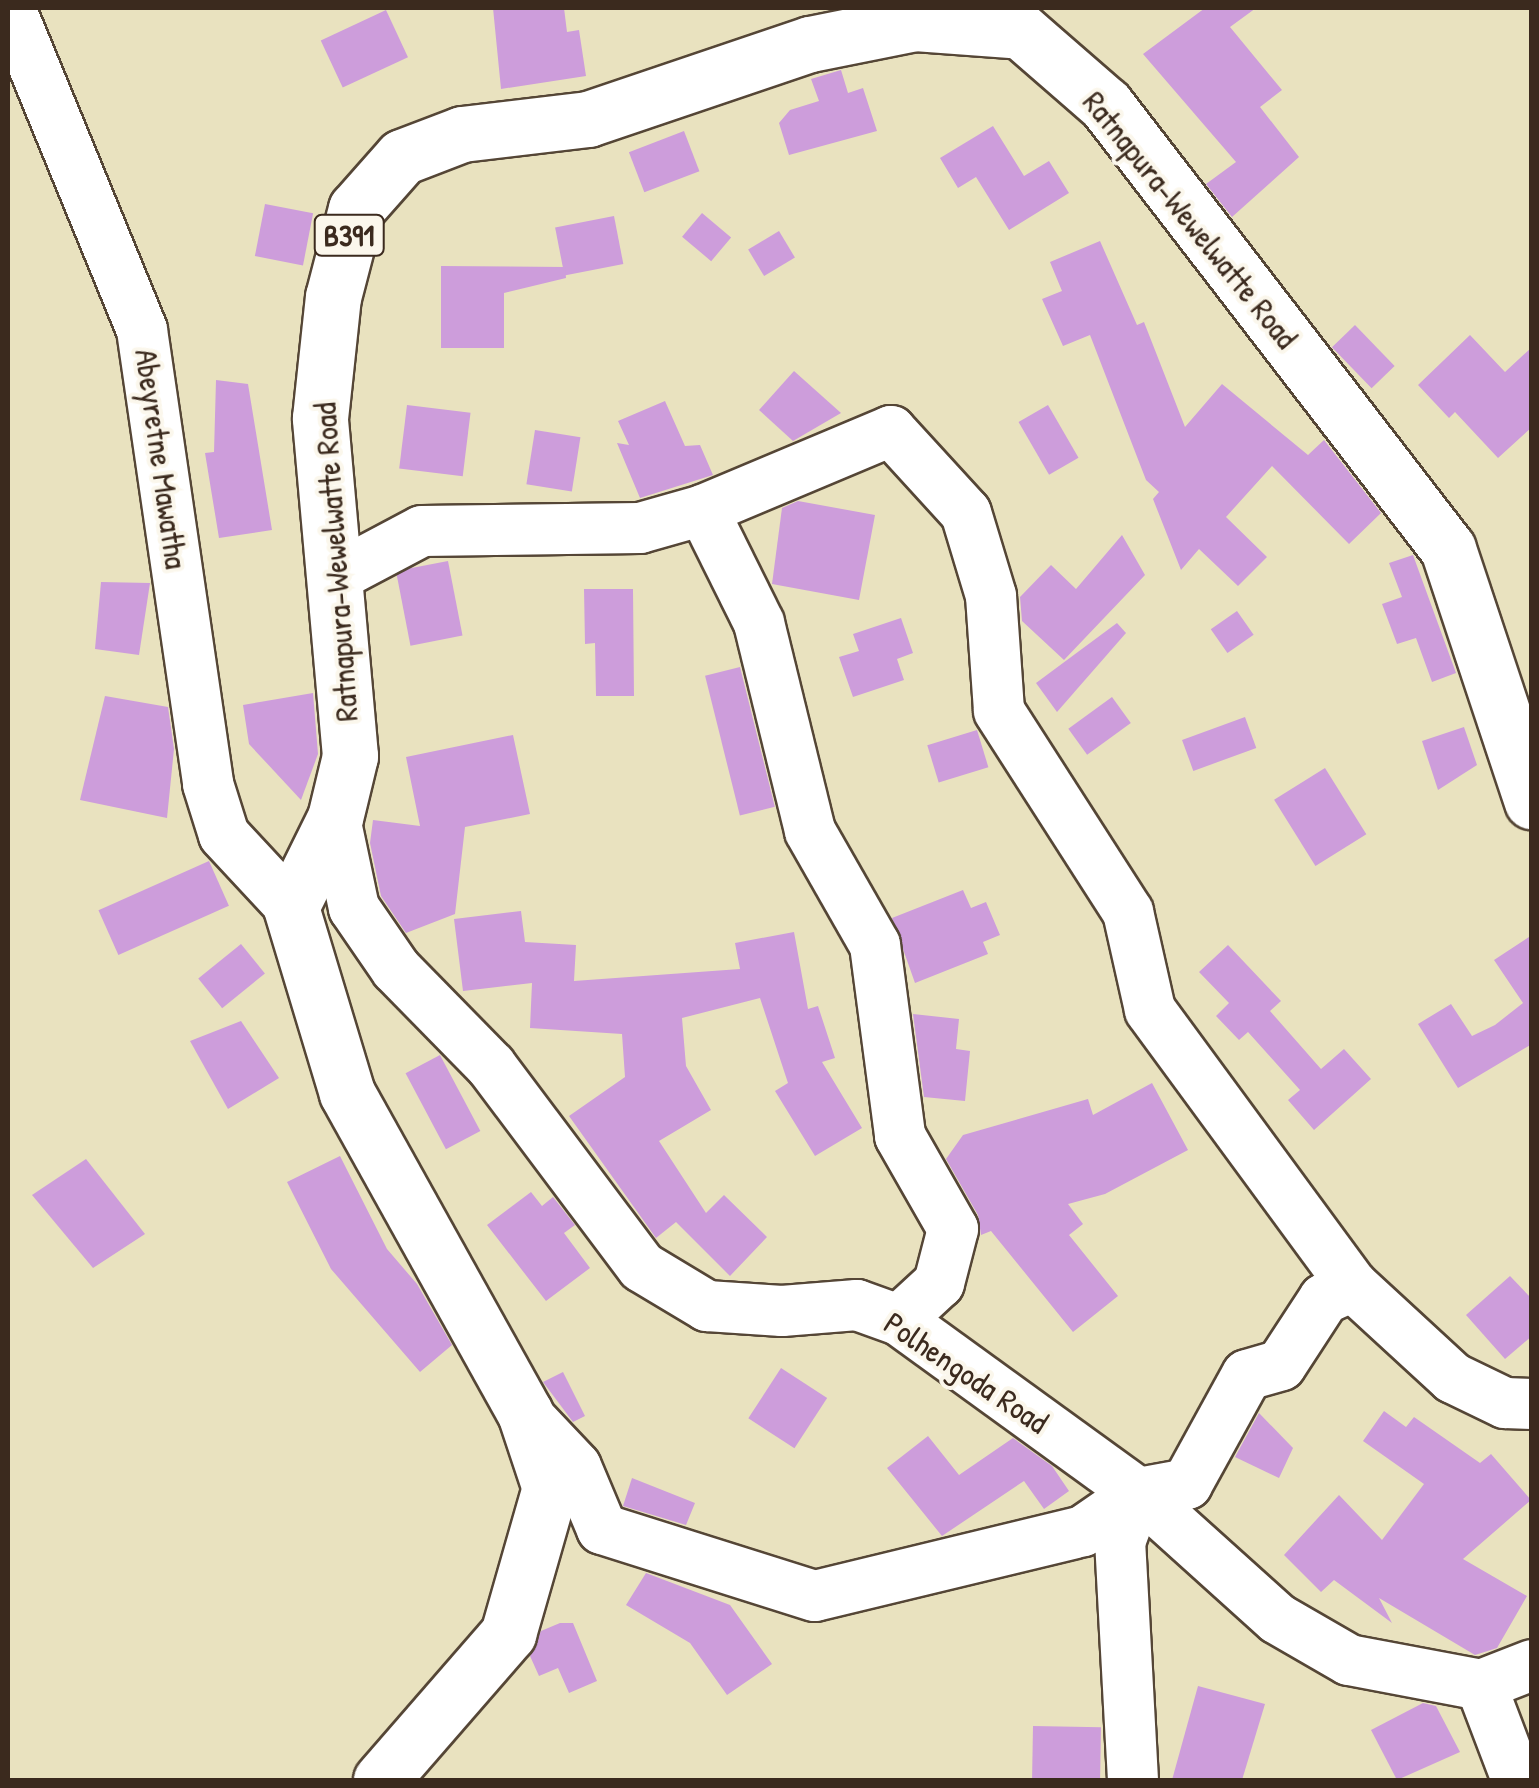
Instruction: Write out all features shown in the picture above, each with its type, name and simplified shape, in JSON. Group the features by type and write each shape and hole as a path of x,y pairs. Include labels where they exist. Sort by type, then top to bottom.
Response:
{"main road":[{"name":"Ratnapura-Wewelwatte Road","path":"291,906 336,818 350,756 320,418 333,297 356,209 402,156 462,134 588,118 810,44 915,23 1021,31 1106,105 1448,549 1532,801"},
{"path":"291,906 347,1092 525,1413 550,1488 508,1634 380,1780"}],"street":[{"name":"Abeyretne Mawatha","path":"10,8 142,330 208,784 224,835 291,906"},
{"path":"335,577 422,531 640,528 703,510 891,431 966,514 991,596 999,712 1128,912 1150,1010 1353,1286 1453,1378 1505,1403 1532,1404"},
{"path":"703,510 759,623 810,831 876,946 900,1136 954,1229 938,1283 899,1320"},
{"name":"Polhengoda Road","path":"336,818 354,908 364,923 396,969 491,1066 642,1267 707,1306 782,1311 857,1305 899,1320 1138,1493 1278,1619 1349,1660 1480,1686"},
{"path":"525,1413 576,1467 602,1529 815,1596 1083,1531 1138,1493 1187,1484 1246,1375 1282,1365 1324,1299 1353,1286"},
{"path":"1133,1780 1120,1542 1138,1493"},
{"path":"1517,1780 1480,1686 1532,1665"}],"building":[{"path":"493,8 564,8 567,32 579,30 586,76 501,89"},
{"path":"1205,8 1256,8 1230,27 1282,90 1260,107 1299,157 1232,217 1206,184 1236,162 1143,54"},
{"path":"386,10 408,57 343,88 321,40"},
{"path":"841,70 848,93 863,88 877,131 789,155 779,123 790,110 819,101 811,79"},
{"path":"993,126 1024,176 1049,161 1069,193 1009,230 976,177 958,188 940,158"},
{"path":"684,131 699,171 644,192 629,152"},
{"path":"265,204 313,213 303,265 255,256"},
{"path":"702,213 731,237 711,261 682,237"},
{"path":"614,216 623,264 564,276 555,227"},
{"path":"779,231 795,258 764,276 748,250"},
{"path":"1100,241 1137,325 1144,322 1185,427 1222,384 1308,455 1324,440 1381,513 1349,544 1272,466 1226,517 1267,557 1238,586 1199,549 1181,570 1153,499 1159,492 1146,480 1090,335 1063,346 1042,299 1062,291 1050,262"},
{"path":"441,266 565,267 566,278 504,293 504,348 441,348"},
{"path":"1355,325 1395,366 1372,388 1332,347"},
{"path":"1470,335 1505,372 1532,347 1532,427 1498,458 1455,412 1449,418 1418,385"},
{"path":"794,371 841,413 793,441 759,410"},
{"path":"216,380 248,384 272,530 219,538 205,453 214,452"},
{"path":"665,401 685,446 700,445 713,475 640,498 617,443 629,445 618,421"},
{"path":"407,405 471,413 463,476 399,469"},
{"path":"1048,405 1078,458 1049,475 1019,422"},
{"path":"535,430 580,437 572,492 526,484"},
{"path":"798,501 875,515 859,600 772,584 782,508"},
{"path":"1122,535 1145,575 1064,660 1022,621 1020,597 1051,565 1076,589"},
{"path":"1413,555 1456,673 1432,682 1416,638 1397,644 1382,604 1402,597 1389,563"},
{"path":"448,561 463,636 410,646 396,571"},
{"path":"101,582 150,583 139,655 95,649"},
{"path":"584,589 633,589 634,696 596,696 595,643 585,644"},
{"path":"1237,611 1254,635 1227,653 1211,629"},
{"path":"901,618 913,653 897,659 904,680 853,697 839,657 859,651 853,634"},
{"path":"1117,623 1126,633 1057,712 1036,683"},
{"path":"740,667 775,807 740,815 705,676"},
{"path":"313,693 318,754 301,800 249,744 243,705"},
{"path":"105,696 168,707 174,749 167,818 80,800"},
{"path":"1112,697 1131,723 1087,755 1068,729"},
{"path":"1245,717 1256,748 1193,771 1182,740"},
{"path":"1464,727 1477,765 1438,790 1422,741"},
{"path":"977,730 988,767 939,782 927,745"},
{"path":"513,735 530,814 465,827 455,914 406,933 381,896 370,843 373,820 420,826 406,757"},
{"path":"1325,768 1366,834 1315,866 1274,800"},
{"path":"209,861 229,906 118,955 98,910"},
{"path":"963,890 971,908 986,902 1000,935 983,942 988,954 915,983 892,918"},
{"path":"521,911 525,942 576,945 574,981 740,969 735,943 794,932 808,1009 818,1006 835,1058 822,1062 862,1128 815,1156 775,1091 788,1083 760,998 682,1018 686,1066 711,1110 659,1141 706,1213 724,1195 767,1237 730,1276 676,1222 656,1238 569,1116 625,1077 622,1034 530,1028 532,983 463,991 454,919"},
{"path":"1532,935 1532,1044 1458,1088 1418,1024 1451,1004 1472,1036 1495,1025 1523,1003 1494,960"},
{"path":"241,944 265,974 222,1008 198,979"},
{"path":"1228,945 1281,1001 1270,1011 1321,1069 1344,1049 1371,1079 1314,1130 1288,1100 1300,1090 1248,1032 1239,1040 1216,1016 1229,1003 1199,972"},
{"path":"913,1014 959,1019 956,1049 970,1051 965,1101 924,1097"},
{"path":"241,1021 279,1078 228,1109 190,1041"},
{"path":"440,1055 480,1131 446,1149 406,1073"},
{"path":"1152,1083 1188,1150 1105,1194 1068,1204 1083,1224 1069,1235 1118,1296 1073,1332 991,1231 981,1235 978,1215 946,1159 963,1135 1088,1099 1093,1115"},
{"path":"340,1156 387,1249 417,1284 452,1345 420,1372 331,1269 287,1182"},
{"path":"86,1159 145,1234 93,1268 32,1195"},
{"path":"531,1192 542,1206 553,1197 575,1225 564,1233 590,1268 546,1301 487,1225"},
{"path":"1510,1276 1532,1299 1532,1336 1505,1359 1466,1315"},
{"path":"781,1368 827,1398 794,1448 748,1418"},
{"path":"563,1372 585,1416 573,1422 543,1382"},
{"path":"1384,1411 1406,1427 1414,1417 1480,1463 1491,1454 1531,1500 1463,1559 1527,1596 1497,1648 1475,1655 1379,1598 1392,1623 1334,1580 1321,1592 1284,1555 1339,1495 1382,1540 1424,1484 1363,1441"},
{"path":"1259,1413 1293,1448 1279,1478 1235,1457"},
{"path":"928,1436 959,1475 1013,1438 1052,1466 1069,1491 1044,1509 1024,1481 942,1536 887,1468"},
{"path":"632,1478 695,1503 686,1525 623,1506"},
{"path":"646,1573 730,1605 772,1664 727,1695 690,1643 626,1605"},
{"path":"560,1623 573,1623 597,1681 569,1693 558,1668 539,1676 530,1656 541,1631"},
{"path":"1198,1686 1265,1704 1242,1780 1172,1780"},
{"path":"1423,1703 1436,1706 1460,1752 1397,1780 1371,1730"},
{"path":"1033,1726 1101,1727 1100,1780 1032,1780"}]}
